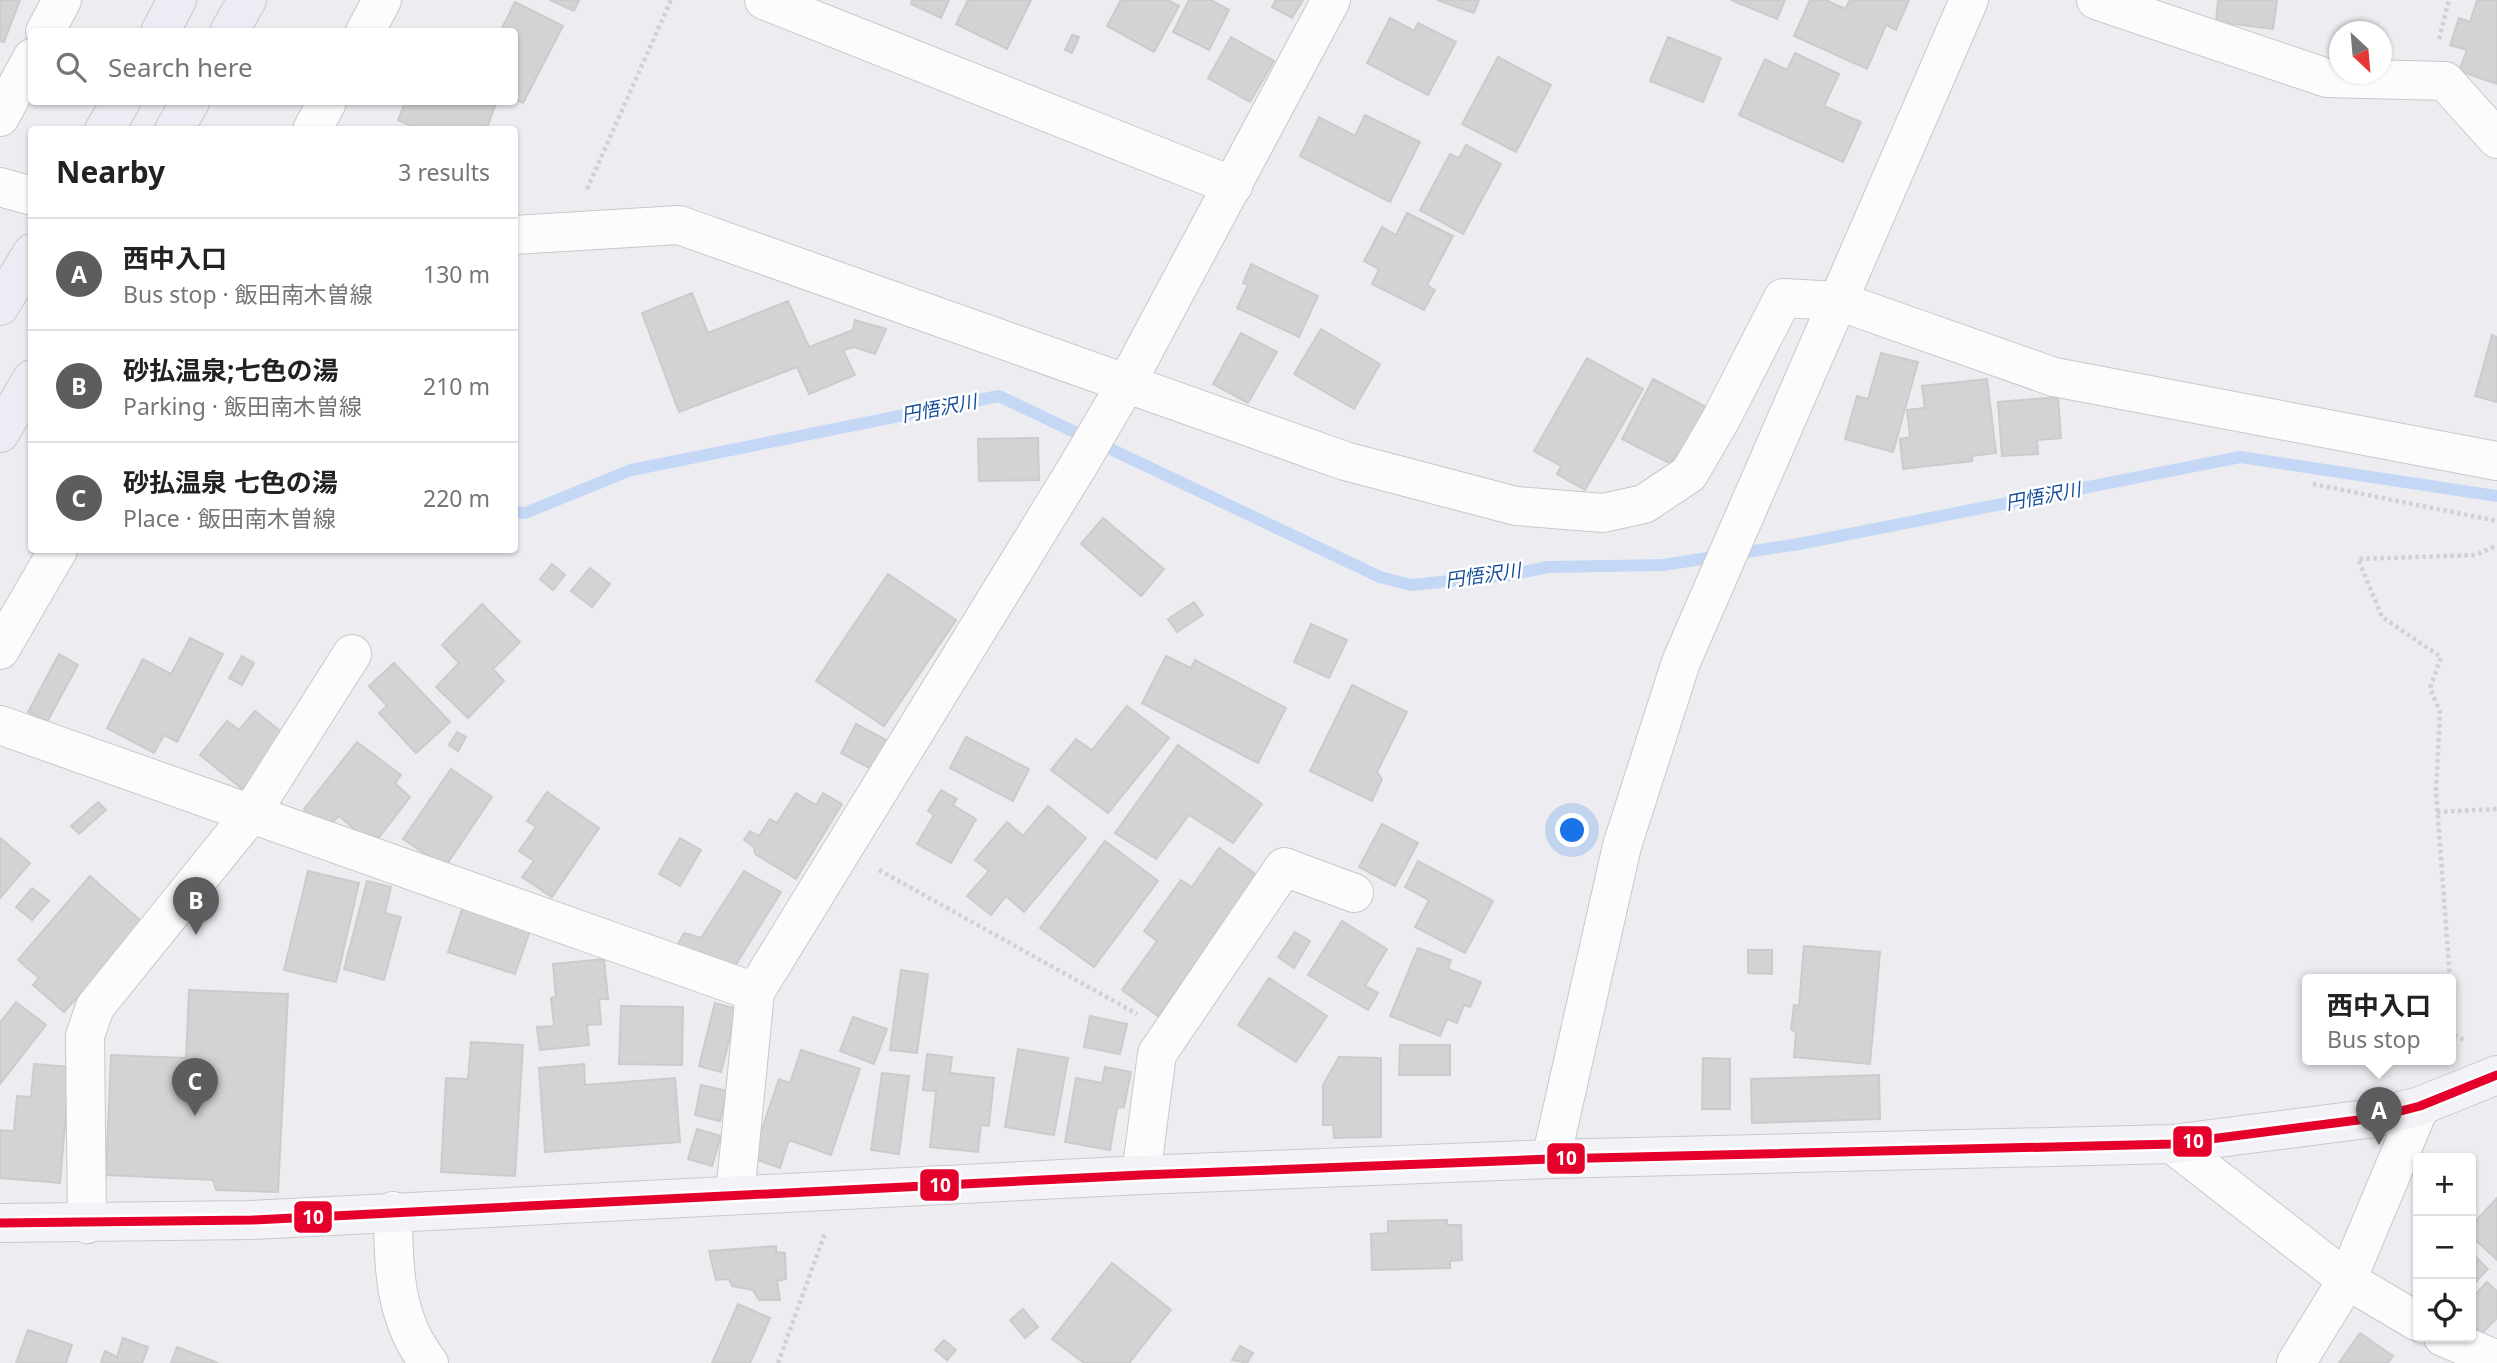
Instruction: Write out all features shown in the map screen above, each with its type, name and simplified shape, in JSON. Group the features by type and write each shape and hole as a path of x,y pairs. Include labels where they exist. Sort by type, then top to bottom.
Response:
{"highway":[{"path":"162,28 177,0"},
{"path":"231,28 247,0"},
{"path":"106,126 119,105"},
{"path":"176,126 188,105"},
{"path":"0,306 28,260"},
{"path":"0,433 28,386"}],"main road":[{"path":"0,1223 253,1220 1141,1175 1551,1159 2172,1144 2374,1118 2420,1106 2487,1061"}],"street":[{"path":"48,28 62,0"},
{"path":"367,28 382,0"},
{"path":"764,0 1233,186"},
{"path":"735,1195 755,992 1126,384 1331,0"},
{"path":"1551,1159 1622,846 1681,662 1969,0"},
{"path":"2095,0 2327,78 2445,80 2497,139"},
{"path":"0,117 28,65"},
{"path":"314,126 325,105"},
{"path":"0,187 28,195"},
{"path":"518,235 679,225 1345,461 1516,506 1603,513 1644,504 1689,474 1721,419 1783,298 1838,301 2054,377 2497,461"},
{"path":"0,650 56,553"},
{"path":"87,1224 85,1035 96,1007 250,815 352,654"},
{"path":"0,725 755,992"},
{"path":"1141,1175 1157,1054 1284,867 1354,893"},
{"path":"2296,1363 2347,1280 2420,1106"},
{"path":"2172,1144 2347,1280 2413,1319"},
{"path":"393,1211 393,1267 400,1307 427,1363"},
{"path":"2455,1342 2497,1360"}],"path":[{"path":"569,232 671,0"},
{"path":"2313,484 2497,521"},
{"path":"2450,974 2437,812 2440,712 2430,688 2441,657 2382,617 2358,559 2476,555 2497,545"},
{"path":"2437,812 2497,809"},
{"path":"841,849 1172,1033"},
{"path":"2456,1037 2487,1061"},
{"path":"778,1363 837,1192"}],"building":[{"path":"0,0 20,0 4,42 0,41"},
{"path":"550,0 579,0 574,11"},
{"path":"912,0 949,0 941,18 911,4"},
{"path":"968,0 1031,0 1007,49 956,24"},
{"path":"1121,0 1168,0 1179,6 1154,52 1107,26"},
{"path":"1189,0 1211,0 1229,10 1209,50 1173,32"},
{"path":"1276,0 1303,0 1292,18 1272,7"},
{"path":"1437,0 1479,0 1474,13"},
{"path":"1731,0 1785,0 1777,19"},
{"path":"1810,0 1826,0 1845,9 1850,0 1909,0 1896,30 1886,25 1867,69 1794,36"},
{"path":"2218,0 2277,0 2273,29 2216,22"},
{"path":"2477,0 2497,0 2497,84 2459,71 2467,50 2450,45 2459,18 2470,22"},
{"path":"515,2 563,26 523,103 518,101 518,28 502,28"},
{"path":"1390,18 1414,31 1418,23 1456,42 1428,95 1367,63"},
{"path":"1072,35 1079,37 1072,53 1065,50"},
{"path":"1231,37 1274,61 1250,102 1208,78"},
{"path":"1668,37 1721,58 1703,102 1650,81"},
{"path":"1795,53 1839,74 1824,106 1861,122 1843,162 1739,115 1765,59 1787,70"},
{"path":"1498,57 1551,85 1516,152 1462,124"},
{"path":"404,105 496,105 488,126 411,126 398,120"},
{"path":"1365,115 1420,142 1390,202 1300,156 1319,117 1355,136"},
{"path":"1466,145 1501,164 1463,234 1420,210 1450,154 1459,158"},
{"path":"1407,213 1453,236 1427,285 1435,290 1424,310 1372,284 1379,269 1364,261 1382,227 1396,235"},
{"path":"1251,264 1318,296 1299,337 1237,308 1248,285 1243,283"},
{"path":"692,293 708,333 788,301 809,347 853,330 855,320 886,329 875,354 854,347 843,350 855,375 809,394 797,367 679,412 642,313"},
{"path":"1321,329 1380,364 1354,409 1294,374"},
{"path":"1241,333 1277,352 1248,403 1213,384"},
{"path":"2492,335 2497,337 2497,402 2475,396"},
{"path":"1881,353 1918,362 1893,452 1845,439 1857,396 1868,399"},
{"path":"1587,358 1643,389 1585,490 1557,474 1561,466 1534,451"},
{"path":"1653,379 1708,408 1681,458 1675,455 1671,464 1622,439"},
{"path":"1987,379 1996,453 1972,456 1972,461 1903,469 1900,439 1910,437 1907,410 1925,408 1922,386"},
{"path":"2058,397 2061,438 2037,440 2038,454 2002,456 1998,402"},
{"path":"1038,438 1039,480 979,481 978,439"},
{"path":"1103,518 1164,569 1141,596 1081,544"},
{"path":"552,564 565,575 553,590 540,579"},
{"path":"590,568 610,584 592,607 571,591"},
{"path":"888,574 956,620 884,726 816,681"},
{"path":"1194,602 1203,615 1177,632 1168,619"},
{"path":"482,604 520,642 493,669 504,681 468,718 436,687 459,663 442,645"},
{"path":"1311,624 1347,640 1329,678 1294,662"},
{"path":"190,638 223,654 177,742 164,735 154,753 107,728 143,659 171,674"},
{"path":"59,654 78,665 47,722 28,712"},
{"path":"242,656 254,663 242,685 229,678"},
{"path":"1166,656 1191,668 1195,660 1286,708 1258,763 1142,703"},
{"path":"394,663 450,722 416,753 379,713 387,706 369,686"},
{"path":"1352,685 1407,712 1377,772 1382,779 1372,801 1310,771"},
{"path":"1127,706 1169,738 1108,813 1051,770 1076,739 1092,750"},
{"path":"255,711 294,742 251,796 200,755 227,721 239,730"},
{"path":"856,724 888,741 873,770 841,753"},
{"path":"457,732 466,737 458,751 449,745"},
{"path":"966,737 1029,769 1013,801 950,768"},
{"path":"357,742 401,775 395,783 410,797 373,845 339,816 326,828 304,809"},
{"path":"1178,745 1262,804 1233,843 1189,815 1156,859 1115,833"},
{"path":"451,769 492,797 445,867 403,839"},
{"path":"941,790 957,799 953,805 976,819 951,863 917,844 934,815 928,811"},
{"path":"547,792 599,828 552,897 522,877 534,861 519,851 536,827 527,821"},
{"path":"796,793 816,805 823,793 842,804 796,879 755,854 754,847 744,840 750,831 759,836 770,819 777,823"},
{"path":"98,802 106,810 79,834 71,826"},
{"path":"1048,806 1086,838 1024,912 1006,896 991,915 967,896 989,871 975,860 1007,822 1023,836"},
{"path":"1382,824 1418,843 1395,886 1359,867"},
{"path":"0,838 30,863 0,898"},
{"path":"680,838 701,850 680,886 659,874"},
{"path":"1105,841 1158,881 1094,967 1040,928"},
{"path":"1219,848 1258,876 1158,1016 1122,990 1157,941 1144,931 1181,880 1192,887"},
{"path":"1418,861 1493,901 1465,953 1415,927 1429,900 1405,887"},
{"path":"308,871 359,883 336,982 284,970"},
{"path":"744,871 781,892 735,966 676,948 684,933 701,938"},
{"path":"90,876 148,927 88,996 83,991 64,1012 33,985 39,978 18,960"},
{"path":"367,881 391,887 385,913 401,917 384,980 344,969"},
{"path":"32,888 49,901 32,920 16,907"},
{"path":"462,909 530,931 515,974 448,952"},
{"path":"1342,921 1387,949 1365,986 1378,993 1368,1010 1308,975"},
{"path":"1295,932 1310,941 1294,968 1278,957"},
{"path":"1804,946 1880,952 1870,1064 1794,1057 1796,1033 1791,1029 1794,1005 1799,1006"},
{"path":"1418,948 1451,960 1448,969 1481,982 1470,1007 1464,1005 1457,1023 1447,1019 1440,1036 1390,1016"},
{"path":"1748,950 1772,950 1772,974 1748,973"},
{"path":"604,959 608,999 599,999 601,1024 587,1025 589,1045 540,1050 537,1027 554,1026 551,998 556,997 553,964"},
{"path":"901,970 928,974 917,1053 890,1050"},
{"path":"1269,978 1327,1016 1296,1062 1238,1025"},
{"path":"189,990 288,994 278,1192 216,1190 213,1180 106,1175 111,1055 186,1058"},
{"path":"16,1002 46,1025 0,1084 0,1023"},
{"path":"715,1003 737,1009 721,1072 699,1066"},
{"path":"621,1006 683,1007 682,1065 619,1064"},
{"path":"1090,1016 1127,1024 1120,1054 1084,1047"},
{"path":"853,1017 887,1029 874,1064 840,1051"},
{"path":"471,1042 523,1045 515,1176 441,1172 446,1078 468,1079"},
{"path":"1400,1045 1450,1045 1450,1075 1399,1075"},
{"path":"1018,1049 1068,1058 1054,1135 1005,1127"},
{"path":"801,1050 860,1069 831,1155 789,1140 780,1168 752,1158 779,1079 790,1083"},
{"path":"927,1054 952,1057 950,1073 994,1078 989,1126 981,1125 978,1152 930,1147 936,1091 923,1090"},
{"path":"1339,1057 1381,1058 1381,1137 1334,1138 1333,1125 1323,1125 1323,1085"},
{"path":"1703,1058 1730,1059 1730,1109 1702,1109"},
{"path":"34,1064 70,1067 60,1183 0,1178 0,1130 14,1131 17,1096 31,1097"},
{"path":"584,1064 585,1085 675,1078 680,1142 545,1152 539,1068"},
{"path":"1105,1067 1131,1072 1124,1107 1117,1108 1110,1150 1065,1142 1076,1078 1102,1083"},
{"path":"882,1073 909,1076 899,1154 871,1150"},
{"path":"1879,1075 1880,1119 1752,1123 1751,1079"},
{"path":"701,1085 727,1091 720,1121 695,1115"},
{"path":"697,1129 721,1136 712,1166 688,1159"},
{"path":"2497,1198 2497,1260 2476,1241 2476,1221"},
{"path":"1447,1220 1447,1225 1461,1225 1462,1260 1450,1261 1450,1268 1372,1270 1371,1234 1388,1233 1388,1221"},
{"path":"776,1246 776,1252 785,1253 786,1279 777,1281 780,1300 759,1300 753,1290 732,1286 729,1279 716,1280 709,1251"},
{"path":"2476,1257 2488,1269 2476,1282"},
{"path":"1112,1263 1171,1310 1129,1363 1084,1363 1052,1339"},
{"path":"2487,1282 2497,1291 2497,1318 2481,1334 2476,1329 2476,1294"},
{"path":"738,1304 770,1318 750,1363 712,1363"},
{"path":"1023,1309 1038,1327 1025,1338 1010,1320"},
{"path":"28,1330 72,1345 66,1363 16,1363"},
{"path":"2360,1333 2393,1356 2388,1363 2339,1363"},
{"path":"123,1338 148,1347 142,1363 101,1363 105,1351 117,1357"},
{"path":"944,1340 956,1350 947,1360 935,1350"},
{"path":"1240,1346 1253,1353 1247,1363 1232,1360"},
{"path":"177,1347 218,1363 171,1363"}],"waterway":[{"name":"円悟沢川","path":"518,512 525,513 631,470 999,396 1380,577 1411,585 1509,575 1548,567 1663,565 1799,544 2240,457 2497,496"}],"transit line":[{"name":"10","path":"0,1223 252,1220 1141,1175 1551,1159 2172,1144 2374,1118 2420,1106 2497,1075"}],"place":[{"name":"砂払温泉;七色の湯","path":"196,935"},
{"name":"砂払温泉 七色の湯","path":"195,1116"},
{"name":"西中入口","path":"2379,1145"}]}
